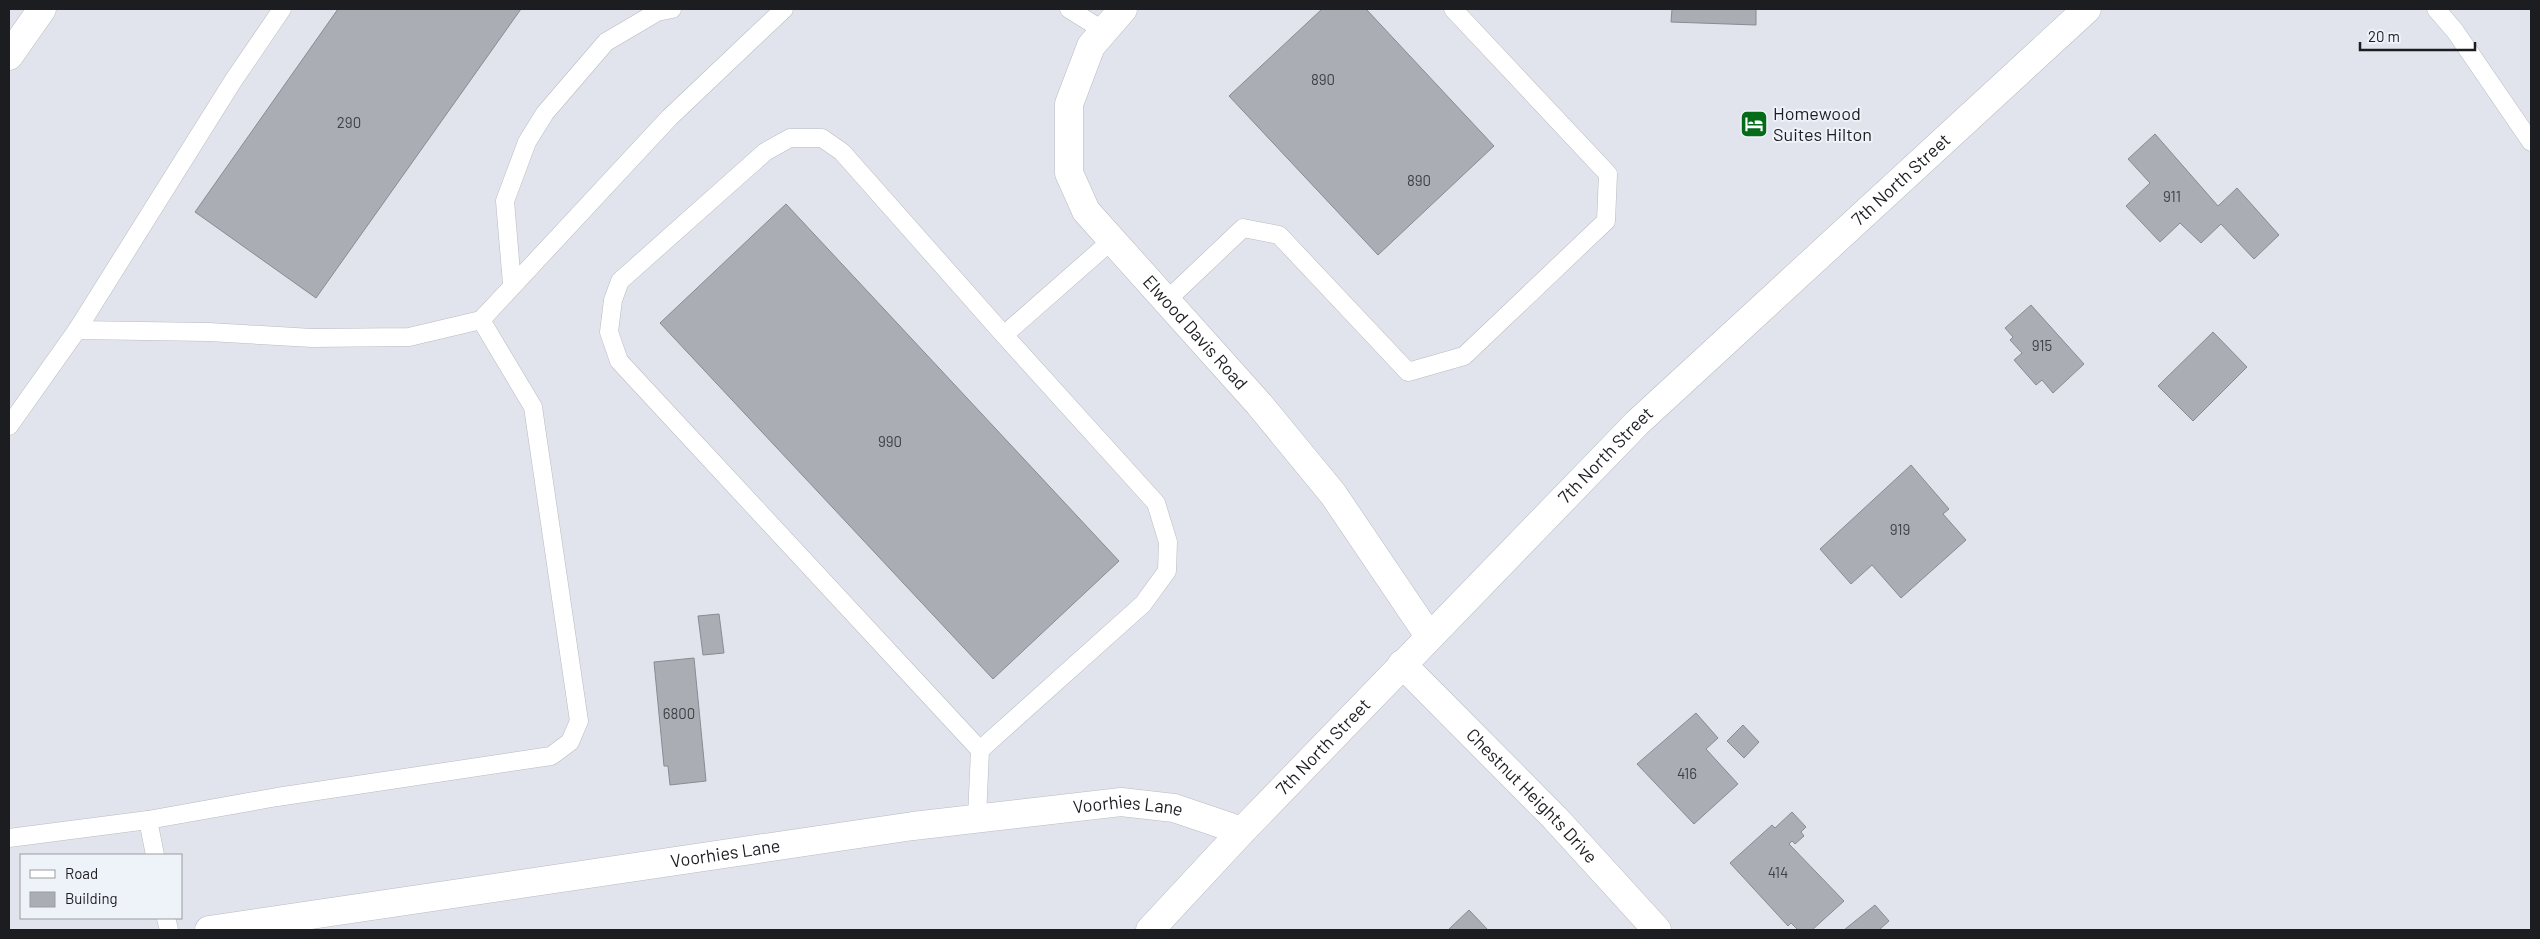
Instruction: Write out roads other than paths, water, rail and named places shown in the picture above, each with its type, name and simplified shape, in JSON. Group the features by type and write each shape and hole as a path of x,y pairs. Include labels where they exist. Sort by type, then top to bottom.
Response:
{"main road":[{"path":"9,56 42,9"},
{"name":"Elwood Davis Road","path":"1123,9 1091,46 1069,104 1069,173 1086,211 1165,302 1259,404 1333,494 1429,636"},
{"name":"7th North Street","path":"1150,930 1402,664 1637,423 2086,9"},
{"name":"Chestnut Heights Drive","path":"1402,664 1555,818 1657,930"},
{"name":"Voorhies Lane","path":"209,930 913,826 1121,802 1174,808 1242,831"}],"lane":[{"path":"9,426 77,330 233,81 282,9"},
{"path":"512,284 505,201 527,142 545,113 606,42 657,12 672,9"},
{"path":"77,330 210,332 312,338 409,337 481,320 512,284 669,118 784,9"},
{"path":"1069,9 1104,31"},
{"path":"1165,302 1243,228 1280,235 1408,372 1464,356 1606,221 1608,174 1452,9"},
{"path":"2436,9 2454,31 2531,142"},
{"path":"977,818 980,750 619,361 609,332 613,300 620,281 765,152 790,138 822,138 842,152 1156,503 1168,542 1167,571 1143,604 980,750"},
{"path":"1004,335 1111,241"},
{"path":"9,838 148,820 277,797 552,756 570,742 579,721 533,407 481,320"},
{"path":"148,820 154,854"}],"place":[{"name":"Homewood Suites Hilton","path":"1754,124"}]}
